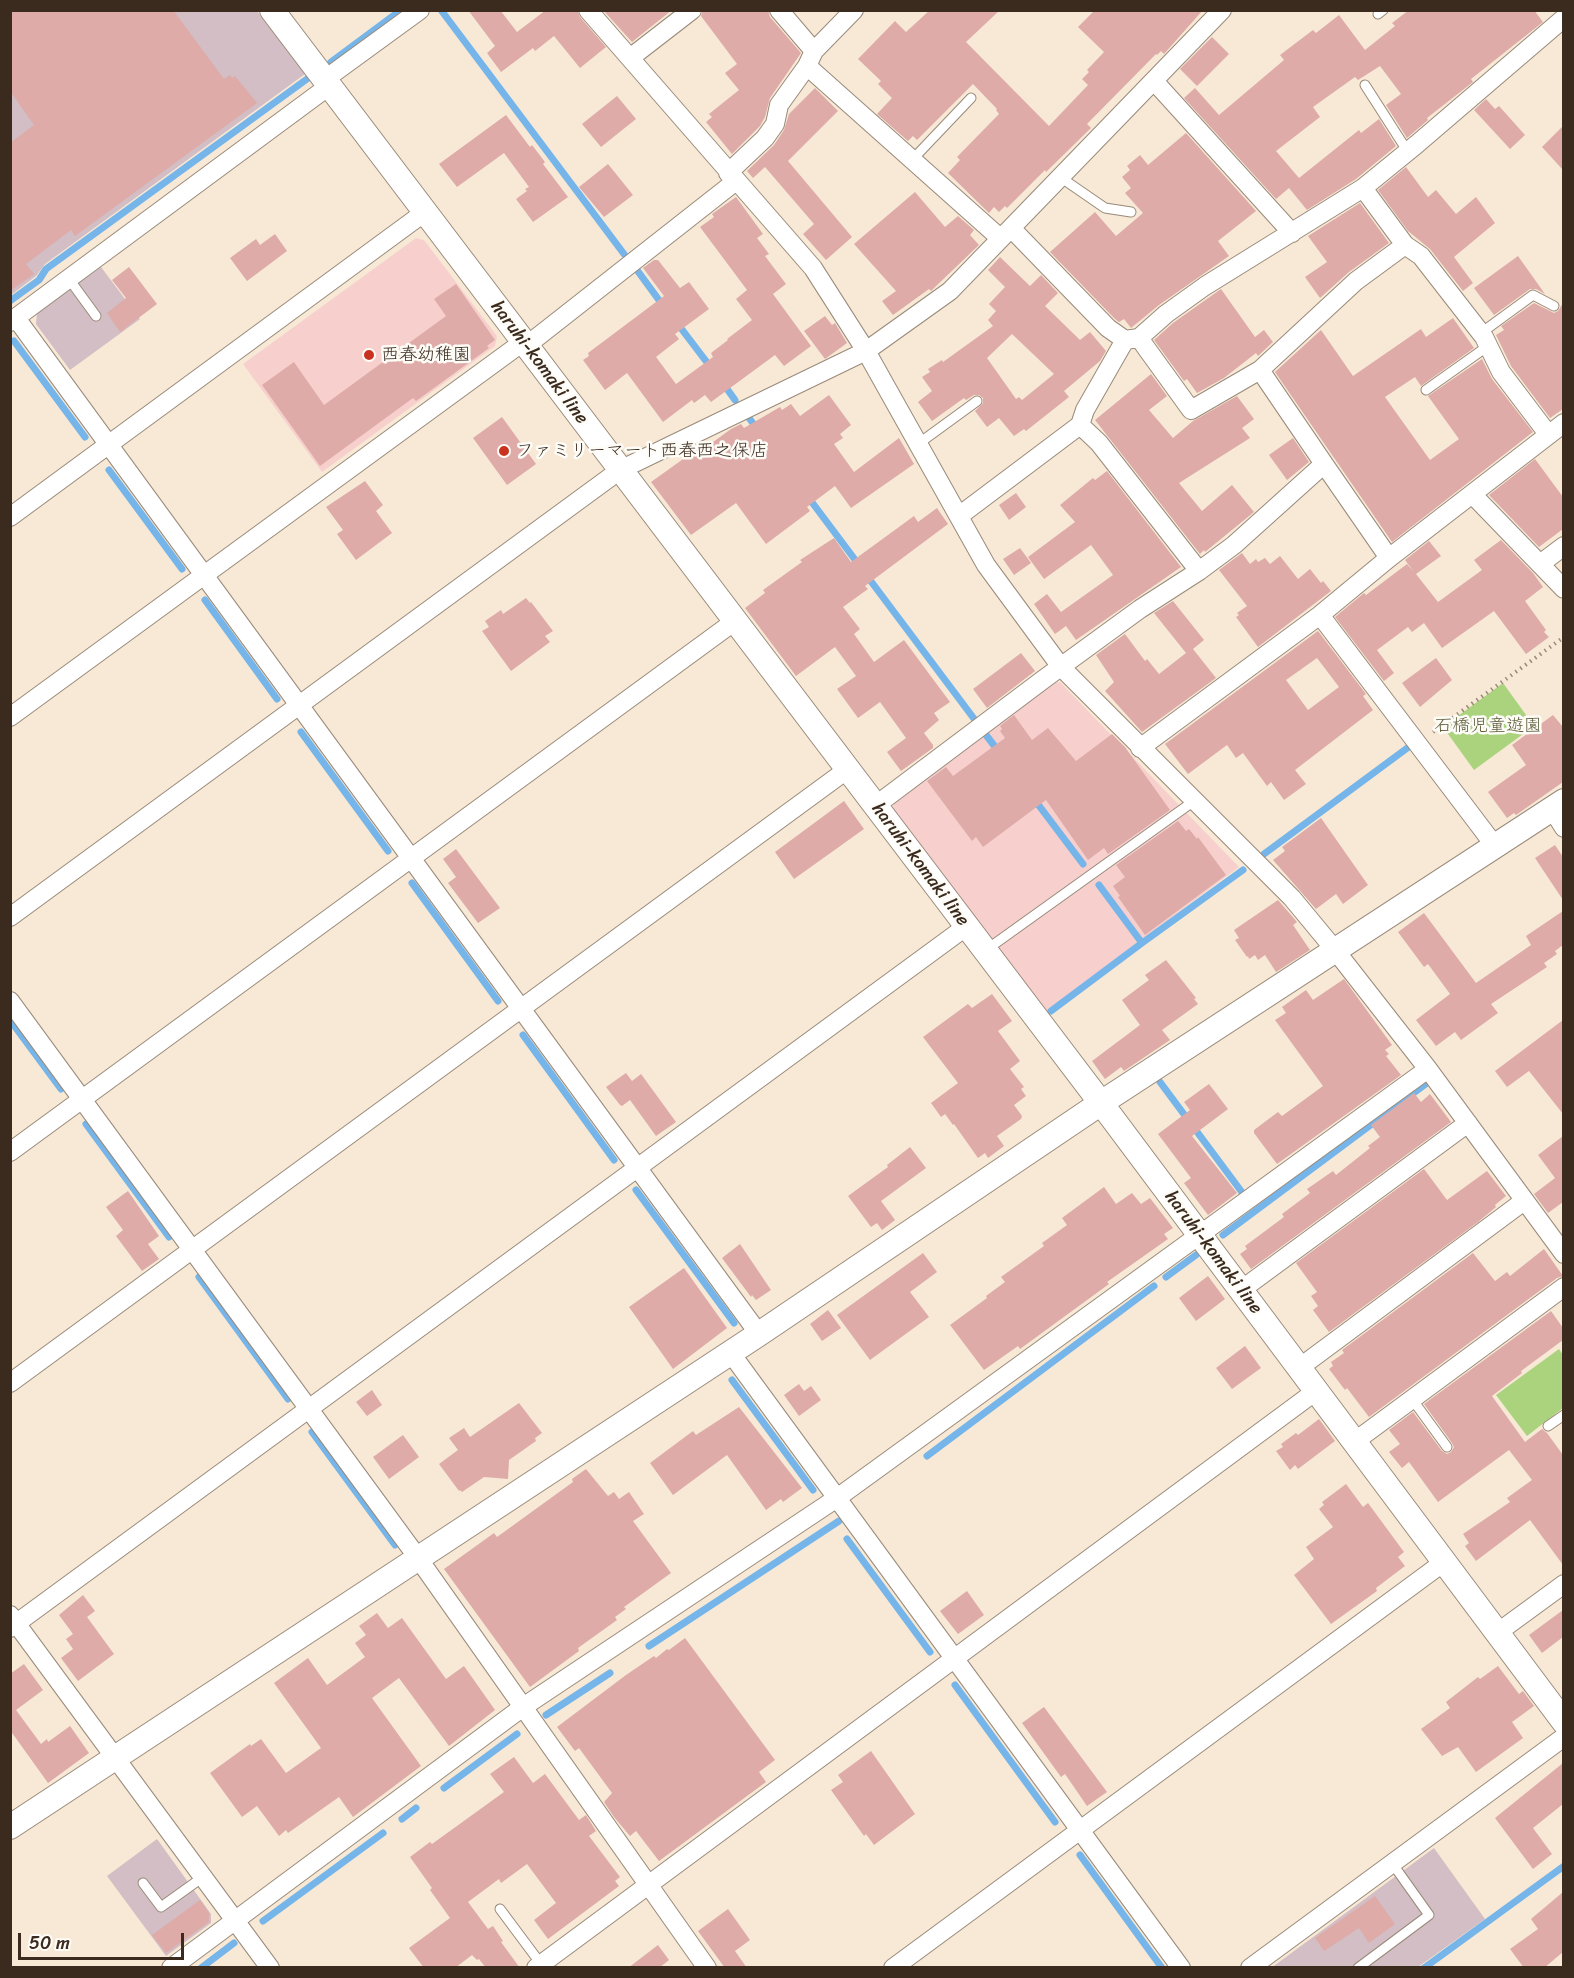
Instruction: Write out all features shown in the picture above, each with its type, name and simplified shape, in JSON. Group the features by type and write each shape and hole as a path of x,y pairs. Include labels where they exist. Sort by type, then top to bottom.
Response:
{"main road":[{"name":"haruhi-komaki line","path":"272,10 1101,1103 1563,1723"},
{"path":"10,1827 759,1334 1101,1103 1495,846 1560,813"}],"street":[{"path":"420,10 13,320 108,445 759,1334"},
{"path":"588,10 813,268 866,351 986,565 1061,668 1292,898 1428,1069 1563,1254"},
{"path":"630,58 692,10"},
{"path":"779,10 810,58 912,160 1006,233 1108,328 1132,339 1191,410 1260,370 1356,281 1405,246"},
{"path":"10,717 525,344 732,177 775,124 779,105 810,58 854,10"},
{"path":"10,916 620,470 866,351 950,291 1222,10"},
{"path":"959,516 1080,425 1085,410 1132,339 1205,286 1363,188 1408,152 1563,17 1555,10"},
{"path":"1154,81 1292,233"},
{"path":"1363,188 1405,246 1421,256 1484,339 1501,372 1548,434"},
{"path":"10,517 425,212"},
{"path":"1260,370 1389,558"},
{"path":"1140,748 1320,615 1389,558 1563,423"},
{"path":"1080,425 1099,443 1199,572"},
{"path":"875,806 1140,609 1199,572 1234,545 1324,464"},
{"path":"1472,494 1563,589"},
{"path":"1540,564 1563,546"},
{"path":"1320,615 1495,846"},
{"path":"10,1152 735,621"},
{"path":"10,1383 848,769"},
{"path":"270,1968 12,1622 309,1409 967,926"},
{"path":"10,1000 418,1558 707,1968"},
{"path":"171,1968 524,1707 837,1498 1428,1069"},
{"path":"1241,1290 1468,1123"},
{"path":"1299,1368 1524,1201"},
{"path":"1354,1442 1563,1287"},
{"path":"730,1352 1181,1968"},
{"path":"538,1966 1316,1391"},
{"path":"893,1968 1444,1562"},
{"path":"1497,1633 1563,1584"},
{"path":"1250,1968 1392,1863 1563,1723"}],"lane":[{"path":"1365,85 1408,152"},
{"path":"912,160 971,98"},
{"path":"1060,177 1105,208 1131,212"},
{"path":"69,279 96,315"},
{"path":"1426,390 1533,295 1554,306"},
{"path":"918,444 977,401"},
{"path":"986,951 1194,801"},
{"path":"1412,1400 1447,1447"},
{"path":"1548,1426 1563,1415"},
{"path":"1358,1968 1430,1915 1392,1863"},
{"path":"143,1883 161,1907 203,1877"},
{"path":"500,1909 538,1966"}],"path":[{"path":"1418,743 1563,637"}],"shaded area":[{"path":"11,11 257,11 305,74 45,264 36,276 11,295"},
{"name":"西春幼稚園","path":"416,238 424,240 497,336 495,346 322,472 243,364"},
{"path":"101,267 140,319 70,370 36,324 37,313"},
{"path":"1060,682 1239,867 1046,1011 893,808 894,801 1052,684"},
{"path":"157,1839 211,1914 211,1923 166,1956 107,1876"},
{"path":"1434,1848 1485,1919 1418,1967 1271,1968"}],"green space":[{"name":"石橋児童遊園","path":"1503,683 1534,726 1474,770 1443,727"},
{"path":"1559,1349 1563,1355 1563,1408 1527,1436 1496,1395"}],"building":[{"path":"10,10 173,10 224,79 230,75 232,78 235,76 257,103 75,236 71,230 26,264 34,274 10,291 10,143 34,125 10,91"},
{"path":"468,10 500,10 517,32 546,10 577,10 580,17 606,47 580,68 554,36 535,51 533,48 501,72 487,53 495,46"},
{"path":"603,10 672,10 632,42"},
{"path":"703,10 768,10 770,17 801,53 770,98 760,126 732,154 706,122 712,117 709,114 739,90 725,73 737,64 701,16"},
{"path":"930,10 1000,10 966,42 1049,126 1088,85 1082,79 1089,72 1087,70 1104,52 1078,27 1095,10 1203,10 1164,54 1161,51 1156,54 1087,124 1091,128 1046,172 1045,170 1007,208 1005,206 999,212 994,207 989,213 948,173 960,160 957,157 999,114 997,109 973,84 917,140 913,136 908,141 877,114 892,98 878,84 881,81 858,59 895,21 906,32"},
{"path":"1409,10 1534,10 1543,22 1471,79 1473,82 1427,118 1428,120 1407,138 1386,105 1401,94 1380,66 1358,80 1355,77 1313,107 1320,117 1276,151 1299,178 1359,130 1361,133 1379,119 1396,146 1356,179 1307,210 1289,188 1276,199 1184,98 1195,88 1219,115 1284,60 1280,55 1313,30 1316,33 1339,15 1365,50 1395,26 1392,23"},
{"path":"1212,37 1229,54 1197,86 1180,69"},
{"path":"815,88 838,111 788,161 852,237 826,260 803,234 814,224 765,167 753,178 747,171 774,145 784,130 789,114"},
{"path":"617,96 636,119 601,147 582,124"},
{"path":"1486,99 1495,109 1499,106 1525,135 1510,149 1474,110"},
{"path":"506,115 530,147 532,145 545,162 543,164 568,197 533,222 516,199 529,187 504,153 457,187 439,164"},
{"path":"1563,126 1563,170 1542,147"},
{"path":"1186,133 1256,211 1218,241 1229,256 1159,305 1131,328 1124,319 1119,322 1115,319 1050,252 1095,212 1116,236 1143,213 1125,193 1131,188 1122,177 1130,170 1127,166 1140,155 1148,165"},
{"path":"608,164 633,195 604,217 579,187"},
{"path":"1406,167 1428,197 1436,190 1456,214 1476,197 1495,223 1454,257 1473,283 1463,291 1430,249 1408,231 1378,190"},
{"path":"915,192 945,227 958,216 974,230 970,235 979,245 931,291 929,289 893,315 882,301 896,291 854,244"},
{"path":"736,197 763,234 757,238 769,254 765,256 786,284 773,294 811,346 784,366 775,355 711,402 705,395 694,403 692,400 663,422 627,373 605,390 583,360 589,356 588,353 664,296 643,268 654,260 658,260 680,288 689,282 709,309 675,334 679,339 656,357 676,384 713,357 711,353 752,320 736,299 747,290 700,227 714,217 712,214"},
{"path":"1360,203 1389,243 1349,272 1320,298 1305,277 1327,262 1308,236"},
{"path":"275,234 287,251 247,281 230,258 256,239 260,245"},
{"path":"1518,256 1545,294 1536,289 1530,289 1494,315 1474,288"},
{"path":"1000,257 1030,286 1041,275 1058,293 1045,306 1080,340 1090,332 1106,351 1100,361 1064,391 1069,397 1026,431 1024,429 1014,436 999,418 987,427 975,411 983,403 983,398 979,395 966,400 964,398 932,421 918,402 932,391 922,377 930,372 928,369 942,360 943,362 993,326 988,320 996,311 989,304 1005,287 988,270","holes":["1012,334 1054,374 1022,400 1019,397 1016,399 987,358"]},
{"path":"129,267 157,304 120,332 107,313 126,298 112,280"},
{"path":"456,284 495,340 487,346 489,348 416,401 413,398 320,466 262,385 294,362 324,405 446,316 434,299"},
{"path":"1221,289 1255,337 1264,330 1273,342 1258,356 1256,353 1224,378 1197,393 1187,379 1184,381 1154,340 1173,323"},
{"path":"1534,303 1554,313 1563,303 1563,409 1550,418 1511,366 1496,335 1504,330 1501,326"},
{"path":"825,316 832,325 835,323 847,343 825,359 804,331"},
{"path":"1453,318 1474,348 1421,386 1415,377 1385,397 1430,460 1459,439 1428,396 1482,359 1492,379 1533,432 1392,542 1275,372 1321,330 1353,376 1421,329 1426,337"},
{"path":"1151,374 1167,396 1149,410 1173,438 1193,421 1237,396 1254,419 1242,428 1250,438 1179,483 1202,511 1232,485 1254,512 1200,554 1095,420"},
{"path":"829,395 851,425 840,434 843,438 834,444 854,472 899,438 914,464 851,508 835,486 807,507 810,511 766,544 736,503 691,535 651,482 707,442 709,445 741,424 744,428 780,407 782,410 791,404 800,416"},
{"name":"ファミリーマート西春西之保店","path":"502,417 536,464 507,485 473,438"},
{"path":"1293,438 1309,462 1287,480 1269,455"},
{"path":"1535,459 1563,497 1563,529 1539,547 1489,495"},
{"path":"1107,471 1181,567 1076,640 1066,626 1055,634 1034,604 1047,594 1061,612 1113,575 1091,545 1044,579 1028,557 1075,522 1060,505 1093,478 1095,480"},
{"path":"365,481 383,505 376,511 392,533 356,560 337,534 343,530 326,507"},
{"path":"1016,493 1026,507 1009,520 999,505"},
{"path":"937,508 948,524 865,586 868,589 843,607 860,629 854,634 874,662 904,640 950,702 934,713 939,720 924,733 933,748 901,771 887,752 906,738 880,702 858,718 837,689 856,676 835,647 796,676 745,608 765,593 763,590 802,562 800,560 834,538 851,562 914,516 918,522"},
{"path":"1501,540 1533,573 1543,587 1525,601 1549,637 1526,654 1494,611 1442,648 1424,623 1412,632 1408,627 1377,650 1394,673 1384,681 1335,617 1364,593 1366,595 1407,564 1414,572 1405,560 1429,541 1441,556 1416,574 1438,602 1482,570 1474,560"},
{"path":"1020,548 1031,563 1014,575 1003,559"},
{"path":"1242,553 1250,564 1256,559 1258,562 1265,558 1270,564 1280,556 1298,579 1310,569 1331,591 1258,647 1236,617 1239,615 1237,613 1247,606 1219,570"},
{"path":"526,598 553,631 545,636 550,642 511,671 482,631 489,627 485,621 501,610 503,614"},
{"path":"1173,601 1204,640 1193,649 1216,678 1142,732 1105,691 1114,682 1096,655 1125,634 1145,661 1147,659 1159,674 1186,653 1154,613"},
{"path":"1318,631 1366,694 1363,696 1373,710 1295,770 1306,784 1284,800 1271,782 1267,786 1243,753 1236,758 1227,745 1188,774 1165,744","holes":["1317,658 1339,687 1308,710 1286,680"]},
{"path":"1021,653 1035,671 987,708 973,689"},
{"path":"1436,658 1452,680 1420,707 1402,683"},
{"path":"1014,715 1032,740 1048,728 1076,761 1112,734 1125,747 1170,810 1108,854 1104,848 1088,860 1046,800 983,847 976,837 972,841 927,781 946,767 953,776 1005,738 1000,731 1002,729 1000,726"},
{"path":"1553,715 1563,727 1563,782 1516,815 1514,813 1507,818 1488,792 1526,765 1512,745"},
{"path":"844,801 864,829 794,879 775,852"},
{"path":"1321,818 1368,885 1343,904 1336,894 1316,909 1273,860 1285,851 1282,847"},
{"path":"1178,821 1186,831 1189,829 1197,839 1198,837 1226,875 1145,935 1118,897 1120,896 1113,886 1125,877 1116,865"},
{"path":"1555,845 1563,857 1563,900 1535,858"},
{"path":"456,849 500,908 478,923 448,883 456,877 443,859"},
{"path":"1278,900 1297,922 1293,925 1310,950 1276,972 1265,955 1258,960 1255,955 1249,959 1247,957 1235,940 1239,938 1234,930"},
{"path":"1563,911 1563,945 1555,951 1557,954 1544,963 1547,967 1491,1004 1498,1013 1461,1040 1455,1032 1436,1046 1416,1020 1450,994 1428,964 1424,967 1398,932 1424,913 1476,983 1531,945 1526,936"},
{"path":"1166,960 1196,998 1194,999 1198,1004 1162,1030 1170,1040 1124,1071 1121,1067 1105,1079 1092,1061 1140,1025 1122,1000 1149,980 1145,975"},
{"path":"1344,979 1392,1045 1385,1050 1389,1054 1386,1056 1401,1075 1277,1164 1254,1130 1278,1112 1282,1116 1323,1086 1275,1020 1286,1013 1282,1007 1306,990 1313,1000"},
{"path":"992,994 1012,1021 998,1031 1020,1061 1010,1069 1024,1087 1021,1089 1026,1096 1014,1105 1022,1116 1021,1119 997,1136 1004,1146 988,1158 985,1153 978,1158 954,1124 945,1114 941,1117 931,1103 958,1083 923,1037 968,1004 972,1008"},
{"path":"1563,1020 1563,1114 1529,1071 1507,1087 1495,1071"},
{"path":"626,1073 632,1081 641,1074 676,1122 656,1136 630,1100 620,1105 606,1087"},
{"path":"1209,1084 1228,1109 1192,1136 1237,1193 1208,1215 1184,1183 1191,1178 1158,1134 1190,1110 1184,1102"},
{"path":"1414,1093 1421,1102 1430,1094 1451,1122 1251,1269 1240,1254 1247,1249 1245,1246 1284,1217 1282,1214 1310,1193 1307,1189 1333,1171 1336,1175 1370,1148 1368,1146 1380,1137 1371,1125"},
{"path":"1563,1136 1563,1202 1548,1213 1534,1194 1555,1178 1538,1155"},
{"path":"910,1147 926,1168 881,1201 895,1220 882,1230 877,1223 871,1227 848,1196 888,1167 887,1165"},
{"path":"1424,1169 1447,1200 1487,1171 1506,1196 1478,1222 1329,1332 1313,1310 1318,1306 1311,1296 1317,1292 1296,1263"},
{"path":"1104,1187 1116,1204 1132,1193 1141,1204 1150,1198 1173,1228 1164,1234 1168,1239 1107,1282 1109,1284 1020,1349 1018,1346 984,1370 950,1325 987,1298 986,1296 1005,1282 1001,1277 1044,1246 1042,1243 1067,1225 1062,1218"},
{"path":"128,1191 159,1236 148,1244 159,1259 142,1271 116,1236 123,1230 106,1207"},
{"path":"740,1244 771,1290 756,1300 752,1295 751,1297 722,1258"},
{"path":"1544,1249 1563,1276 1557,1278 1369,1417 1329,1369 1333,1366 1331,1362 1344,1353 1342,1350 1473,1253 1495,1281 1507,1272 1510,1276"},
{"path":"923,1253 937,1272 910,1292 929,1317 870,1360 837,1315"},
{"path":"684,1268 727,1328 673,1369 629,1307"},
{"path":"1208,1276 1225,1299 1196,1321 1179,1298"},
{"path":"828,1310 841,1328 822,1341 810,1324"},
{"path":"1551,1311 1563,1328 1563,1340 1492,1396 1525,1442 1542,1429 1563,1455 1563,1565 1530,1520 1476,1561 1465,1546 1469,1543 1463,1534 1510,1502 1507,1498 1532,1480 1509,1450 1438,1502 1409,1462 1402,1468 1389,1452 1400,1444 1389,1430 1413,1412 1442,1451 1447,1454 1451,1452 1454,1447 1452,1443 1424,1404"},
{"path":"1245,1346 1261,1368 1232,1389 1216,1368"},
{"path":"799,1384 804,1391 811,1386 821,1400 799,1416 784,1395"},
{"path":"372,1390 382,1405 367,1416 356,1402"},
{"path":"519,1403 542,1433 535,1438 536,1441 509,1460 508,1479 484,1477 462,1492 459,1491 439,1464 458,1450 449,1438 464,1428 470,1437"},
{"path":"739,1407 802,1488 783,1502 781,1499 766,1510 727,1455 673,1495 650,1463 693,1431 696,1435"},
{"path":"1319,1419 1335,1441 1298,1469 1295,1465 1290,1470 1276,1451 1283,1447 1281,1444 1296,1433 1298,1435"},
{"path":"403,1435 419,1457 389,1479 373,1457"},
{"path":"586,1469 608,1496 614,1492 619,1499 629,1492 644,1514 633,1521 671,1573 624,1607 626,1609 615,1617 617,1620 530,1687 444,1569 494,1533 497,1537 573,1482 572,1479"},
{"path":"1346,1484 1363,1507 1368,1503 1404,1552 1398,1557 1405,1566 1376,1588 1377,1591 1331,1624 1294,1575 1314,1559 1306,1547 1333,1527 1319,1509 1324,1505 1322,1502"},
{"path":"967,1591 984,1615 958,1634 940,1611"},
{"path":"83,1595 95,1611 87,1617 114,1654 78,1681 61,1658 73,1649 66,1639 73,1634 59,1615"},
{"path":"1563,1610 1563,1637 1542,1653 1529,1635"},
{"path":"377,1613 388,1628 402,1618 446,1679 464,1666 495,1710 449,1746 399,1678 372,1698 421,1766 353,1817 339,1797 288,1833 286,1830 279,1836 257,1806 242,1817 210,1773 250,1744 251,1746 261,1739 286,1773 321,1748 274,1683 308,1658 327,1685 365,1657 355,1643 366,1635 359,1626"},
{"path":"685,1638 775,1760 759,1772 766,1782 659,1861 636,1831 630,1836 614,1817 604,1802 612,1793 579,1748 575,1751 557,1727 626,1675"},
{"path":"24,1664 43,1690 16,1710 41,1744 47,1739 48,1742 70,1726 89,1753 48,1783 10,1730 10,1674"},
{"path":"1498,1666 1519,1694 1523,1691 1534,1706 1512,1722 1523,1738 1476,1772 1458,1747 1442,1756 1421,1729 1450,1708 1446,1702 1478,1677 1480,1679"},
{"path":"1044,1707 1107,1792 1087,1806 1065,1774 1061,1777 1022,1723"},
{"path":"871,1751 915,1814 874,1845 866,1834 864,1836 831,1790 843,1782 838,1775"},
{"path":"514,1757 533,1783 545,1774 579,1820 586,1815 596,1831 589,1836 620,1877 615,1881 619,1886 548,1939 534,1920 556,1903 527,1864 501,1883 499,1879 468,1902 488,1929 493,1926 503,1941 501,1942 520,1968 486,1968 479,1959 477,1960 472,1955 455,1968 424,1968 409,1948 450,1918 410,1857 430,1842 432,1844 504,1792 490,1774"},
{"path":"1563,1763 1563,1804 1533,1828 1552,1854 1533,1869 1495,1818"},
{"path":"1563,1892 1563,1952 1544,1968 1524,1968 1510,1949 1538,1929 1531,1919"},
{"path":"1375,1896 1395,1924 1369,1943 1359,1928 1324,1951 1315,1938"},
{"path":"200,1900 209,1913 209,1922 166,1953 152,1935"},
{"path":"728,1909 750,1940 735,1951 747,1968 725,1968 698,1931"},
{"path":"658,1945 669,1960 659,1968 628,1968"}],"waterway":[{"path":"331,62 401,10"},
{"path":"441,10 624,254"},
{"path":"10,301 39,280 46,269 307,79"},
{"path":"637,270 664,307"},
{"path":"677,323 712,369"},
{"path":"14,341 85,437"},
{"path":"722,382 735,400"},
{"path":"749,418 758,430"},
{"path":"109,470 182,569"},
{"path":"808,497 859,565"},
{"path":"867,576 975,720"},
{"path":"205,600 277,699"},
{"path":"301,732 388,851"},
{"path":"986,735 999,752"},
{"path":"1264,854 1410,746"},
{"path":"1034,799 1083,864"},
{"path":"1142,943 1243,870"},
{"path":"412,883 498,1001"},
{"path":"1051,1011 1142,943 1099,885"},
{"path":"10,1020 61,1089"},
{"path":"523,1035 614,1160"},
{"path":"1160,1082 1244,1195"},
{"path":"1223,1235 1427,1083"},
{"path":"86,1124 169,1237"},
{"path":"636,1190 734,1323"},
{"path":"1166,1277 1196,1255"},
{"path":"199,1277 288,1399"},
{"path":"927,1456 1154,1286"},
{"path":"732,1380 813,1490"},
{"path":"312,1432 395,1545"},
{"path":"649,1646 839,1521"},
{"path":"847,1539 930,1652"},
{"path":"546,1715 610,1673"},
{"path":"955,1685 1055,1822"},
{"path":"444,1788 517,1734"},
{"path":"402,1819 416,1808"},
{"path":"263,1921 383,1833"},
{"path":"1080,1855 1162,1968"},
{"path":"1424,1968 1564,1866"},
{"path":"201,1968 234,1943"}],"place":[{"name":"西春幼稚園","path":"369,355"},
{"name":"ファミリーマート西春西之保店","path":"504,451"}]}
